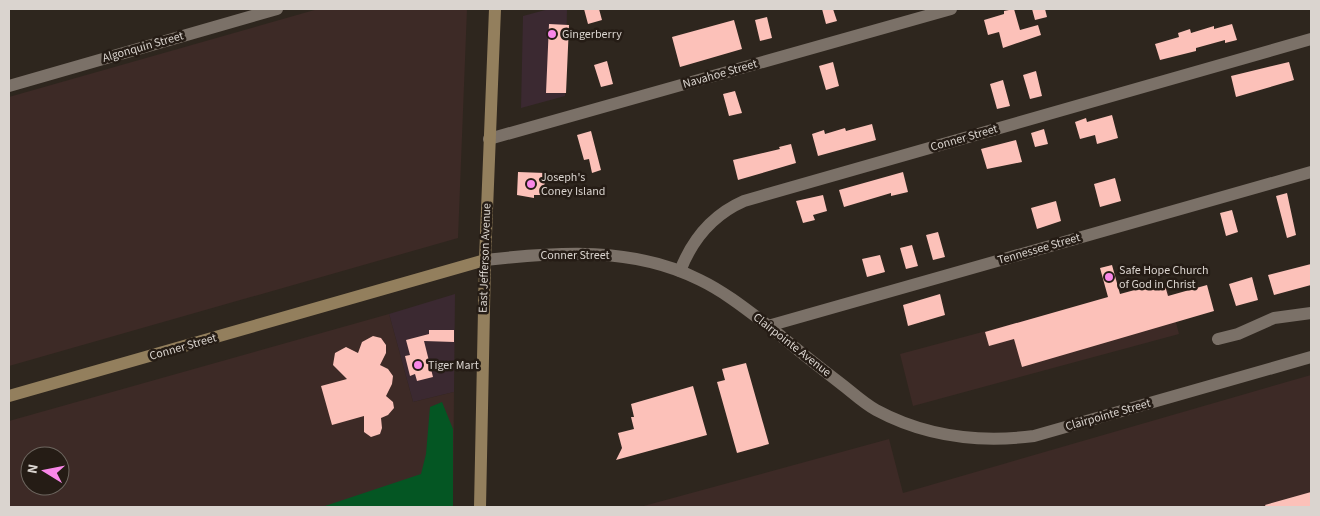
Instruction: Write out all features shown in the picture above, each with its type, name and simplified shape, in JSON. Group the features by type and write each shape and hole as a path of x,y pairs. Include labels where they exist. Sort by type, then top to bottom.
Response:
{"main road":[{"name":"East Jefferson Avenue","path":"480,507 484,260 495,9"},
{"name":"Conner Street","path":"9,396 484,260"}],"street":[{"name":"Algonquin Street","path":"9,86 277,9"},
{"name":"Navahoe Street","path":"489,139 951,9"},
{"name":"Conner Street","path":"484,260 575,253 619,255 680,271 687,253 709,223 728,208 744,201 1311,39"},
{"name":"Tennessee Street","path":"768,326 1311,172"},
{"name":"Clairpointe Avenue","path":"680,271 700,280 734,300 862,401 901,422"},
{"path":"1218,339 1238,334 1274,318 1311,313"},
{"name":"Clairpointe Street","path":"901,422 937,434 965,439 1004,440 1034,436 1311,356"}],"shaded area":[{"path":"318,9 467,9 458,238 9,366 9,97"},
{"path":"549,9 567,9 565,96 521,108 523,16"},
{"path":"1166,283 1179,334 913,406 900,354"},
{"path":"455,294 454,392 413,402 389,314"},
{"path":"389,314 413,402 454,392 453,507 9,507 9,421"},
{"path":"1311,375 1311,507 640,507 889,439 903,493"}],"green space":[{"path":"442,402 453,429 453,507 322,507 421,474 426,454 430,407"}],"building":[{"path":"584,9 599,9 602,20 588,24"},
{"path":"822,9 833,9 837,21 826,24"},
{"path":"1014,9 1020,30 1038,25 1041,35 1003,48 999,32 988,35 984,20 1004,14 1004,11"},
{"path":"1032,9 1045,9 1047,17 1035,20"},
{"path":"767,17 772,38 760,41 755,20"},
{"path":"734,20 742,49 680,67 672,37"},
{"path":"549,24 569,25 566,93 546,93"},
{"path":"1232,24 1237,40 1225,43 1225,40 1196,48 1196,51 1160,60 1155,44 1179,37 1178,33 1190,29 1191,33 1214,26 1214,29"},
{"path":"607,61 613,84 601,87 594,65"},
{"path":"833,62 839,86 826,90 819,66"},
{"path":"1289,62 1294,80 1236,97 1231,76"},
{"path":"1036,71 1042,96 1030,99 1023,75"},
{"path":"1003,80 1010,106 997,109 990,84"},
{"path":"735,91 742,113 729,116 723,94"},
{"path":"1112,115 1118,138 1097,144 1095,135 1080,139 1075,122 1086,118 1087,122"},
{"path":"872,124 876,140 818,156 812,134 824,130 825,134 845,128 846,131"},
{"path":"1044,129 1048,144 1035,147 1031,133"},
{"path":"591,131 601,170 592,173 589,159 584,160 577,135"},
{"path":"1016,140 1022,162 987,169 981,149"},
{"path":"791,144 796,163 738,180 733,160 780,149 779,147"},
{"name":"Joseph's Coney Island","path":"518,172 545,173 544,195 534,195 534,198 517,195"},
{"path":"903,172 908,192 891,196 891,193 844,207 839,190"},
{"path":"1115,178 1121,201 1100,207 1094,184"},
{"path":"1287,193 1296,235 1287,238 1276,196"},
{"path":"823,195 827,211 813,215 815,220 803,223 796,201"},
{"path":"1056,201 1061,221 1037,229 1031,208"},
{"path":"1232,210 1238,232 1226,236 1220,213"},
{"path":"938,232 945,257 933,260 926,235"},
{"path":"912,245 918,266 906,269 900,248"},
{"path":"880,255 885,272 867,277 862,259"},
{"path":"1311,264 1311,285 1274,295 1268,275"},
{"path":"1112,265 1120,294 1164,282 1168,296 1207,285 1214,311 1022,367 1014,339 989,346 985,332 1108,297 1100,268"},
{"path":"1252,277 1258,300 1236,306 1229,284"},
{"path":"940,294 945,315 908,326 903,305"},
{"name":"Tiger Mart","path":"429,330 454,330 454,342 424,341 433,377 417,381 415,374 410,376 405,356 410,355 406,340 429,334"},
{"path":"373,336 381,338 386,345 386,353 380,365 388,369 393,376 392,384 386,396 393,402 394,408 388,415 381,418 382,428 380,434 371,437 364,432 364,416 332,425 321,386 347,379 333,365 335,353 346,347 358,353 362,342"},
{"path":"746,363 769,444 737,453 717,382 725,380 722,369"},
{"path":"693,386 707,435 616,460 622,448 618,433 634,429 631,417 634,417 631,404"},
{"path":"1311,492 1311,507 1266,507 1265,505"}],"place":[{"name":"Gingerberry","path":"552,34"},
{"name":"Joseph's Coney Island","path":"531,184"},
{"name":"Safe Hope Church of God in Christ","path":"1109,277"},
{"name":"Tiger Mart","path":"418,365"}]}
